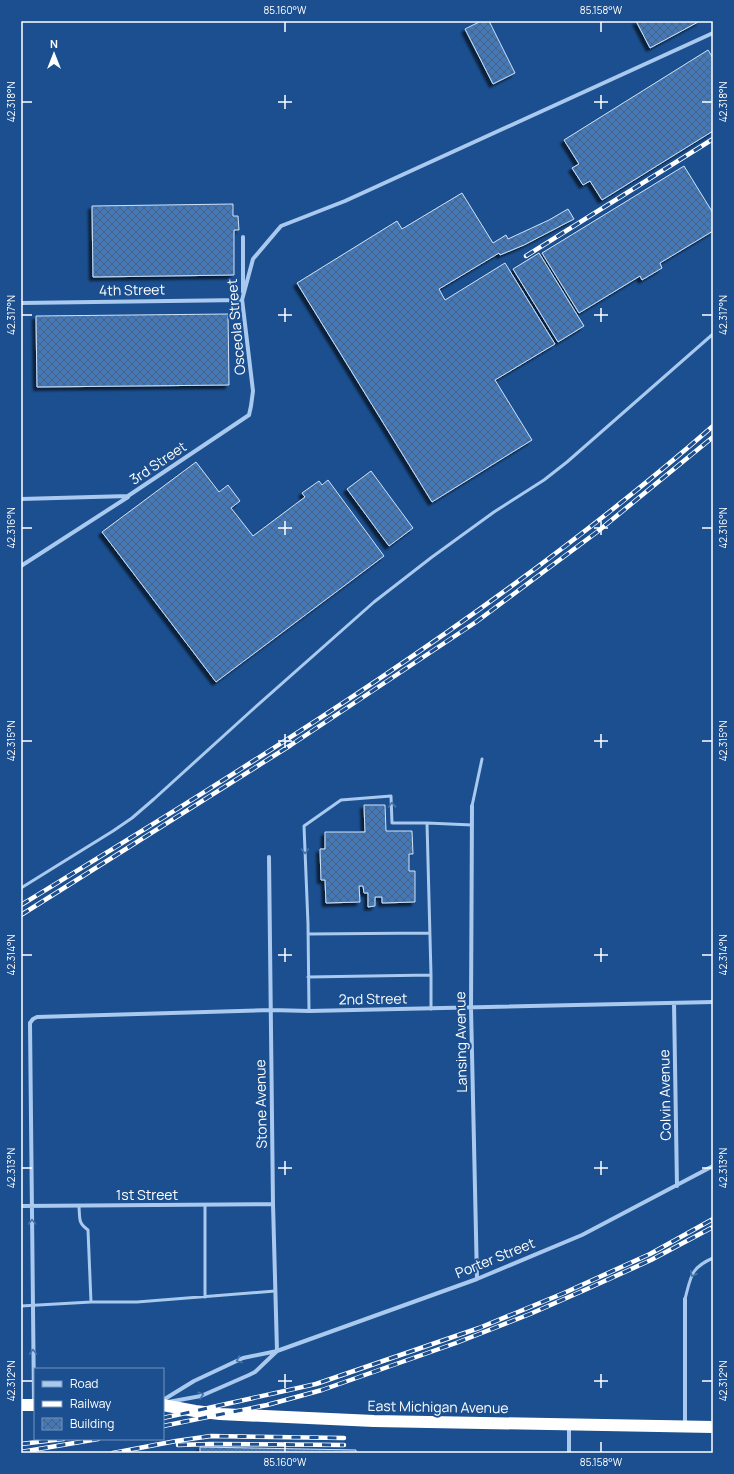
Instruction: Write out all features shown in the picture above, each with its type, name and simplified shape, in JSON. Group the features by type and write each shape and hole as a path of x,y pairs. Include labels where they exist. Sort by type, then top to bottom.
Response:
{"highway":[{"name":"East Michigan Avenue","path":"164,1402 195,1411 227,1415 374,1421 713,1427"},
{"path":"21,1405 34,1405"}],"street":[{"path":"242,300 253,259 281,226 345,201 713,33"},
{"name":"Osceola Street","path":"243,237 242,300 253,391 252,406 249,415"},
{"name":"4th Street","path":"21,303 242,300"},
{"name":"3rd Street","path":"21,499 128,496 249,415"},
{"path":"21,566 128,496"},
{"name":"Lansing Avenue","path":"472,806 471,1008 477,1278"},
{"name":"Stone Avenue","path":"269,857 273,1204 277,1350"},
{"name":"2nd Street","path":"32,1206 30,1023 37,1017 271,1010 309,1011 431,1009 713,1002"},
{"name":"Colvin Avenue","path":"674,1003 677,1186"},
{"name":"Porter Street","path":"164,1401 194,1381 243,1358 277,1350 477,1278 582,1235 713,1166"},
{"name":"1st Street","path":"21,1206 80,1207 273,1204"},
{"path":"32,1206 34,1368"},
{"path":"685,1426 686,1299"},
{"name":"Porter Street","path":"164,1402 201,1396 242,1378 255,1372 277,1350"},
{"path":"568,1424 569,1453"}],"lane":[{"path":"21,888 113,831 149,804 323,646 374,602 487,516 544,480 567,462 713,334"},
{"path":"472,806 482,759"},
{"path":"309,1011 304,826 341,800 391,796 392,823 473,825"},
{"path":"427,823 431,1009"},
{"path":"308,934 429,933"},
{"path":"308,977 431,975"},
{"path":"204,1206 204,1297"},
{"path":"80,1207 81,1225 88,1230 91,1302"},
{"path":"686,1299 692,1275 697,1267 713,1258"},
{"path":"21,1306 91,1302 137,1302 275,1291"}],"building":[{"path":"481,21 489,21 515,73 493,84 465,29"},
{"path":"636,21 700,21 650,48"},
{"path":"708,50 713,58 713,131 602,200 590,181 583,185 572,168 579,164 564,140"},
{"path":"684,166 713,213 713,231 660,263 662,268 642,280 640,276 579,313 542,253"},
{"path":"462,193 493,243 506,235 508,239 549,220 568,209 574,219 524,245 500,255 499,253 439,289 445,300 505,263 555,344 495,380 532,440 432,502 297,283 397,221 402,229"},
{"path":"233,204 233,216 238,216 239,230 234,230 234,275 93,277 92,206"},
{"path":"539,253 584,326 558,342 513,269"},
{"path":"228,314 229,385 37,387 36,316"},
{"path":"196,462 219,492 228,485 240,501 231,508 253,536 305,497 302,493 319,481 322,485 328,480 384,556 216,682 102,532"},
{"path":"371,471 413,528 389,546 347,489"},
{"path":"364,805 385,805 386,831 412,831 413,854 409,854 409,871 415,871 415,902 382,903 382,897 375,897 375,906 368,907 368,893 364,893 363,886 359,886 360,902 326,903 325,880 321,880 320,849 325,849 325,832 365,832"},
{"path":"200,1447 356,1450 356,1453 200,1453"}],"railway":[{"path":"526,256 713,139"},
{"path":"21,905 200,795 289,738 464,620 549,558 632,494 713,426"},
{"path":"21,915 291,745 476,622 597,532 713,437"},
{"path":"164,1418 316,1384 479,1328 564,1293 650,1254 713,1219"},
{"path":"164,1426 267,1405 322,1390 456,1343 530,1314 587,1289 651,1260 713,1227"},
{"path":"113,1453 211,1436 344,1438"},
{"path":"21,1444 55,1440"},
{"path":"21,1452 92,1440"},
{"path":"178,1445 344,1445"}]}
